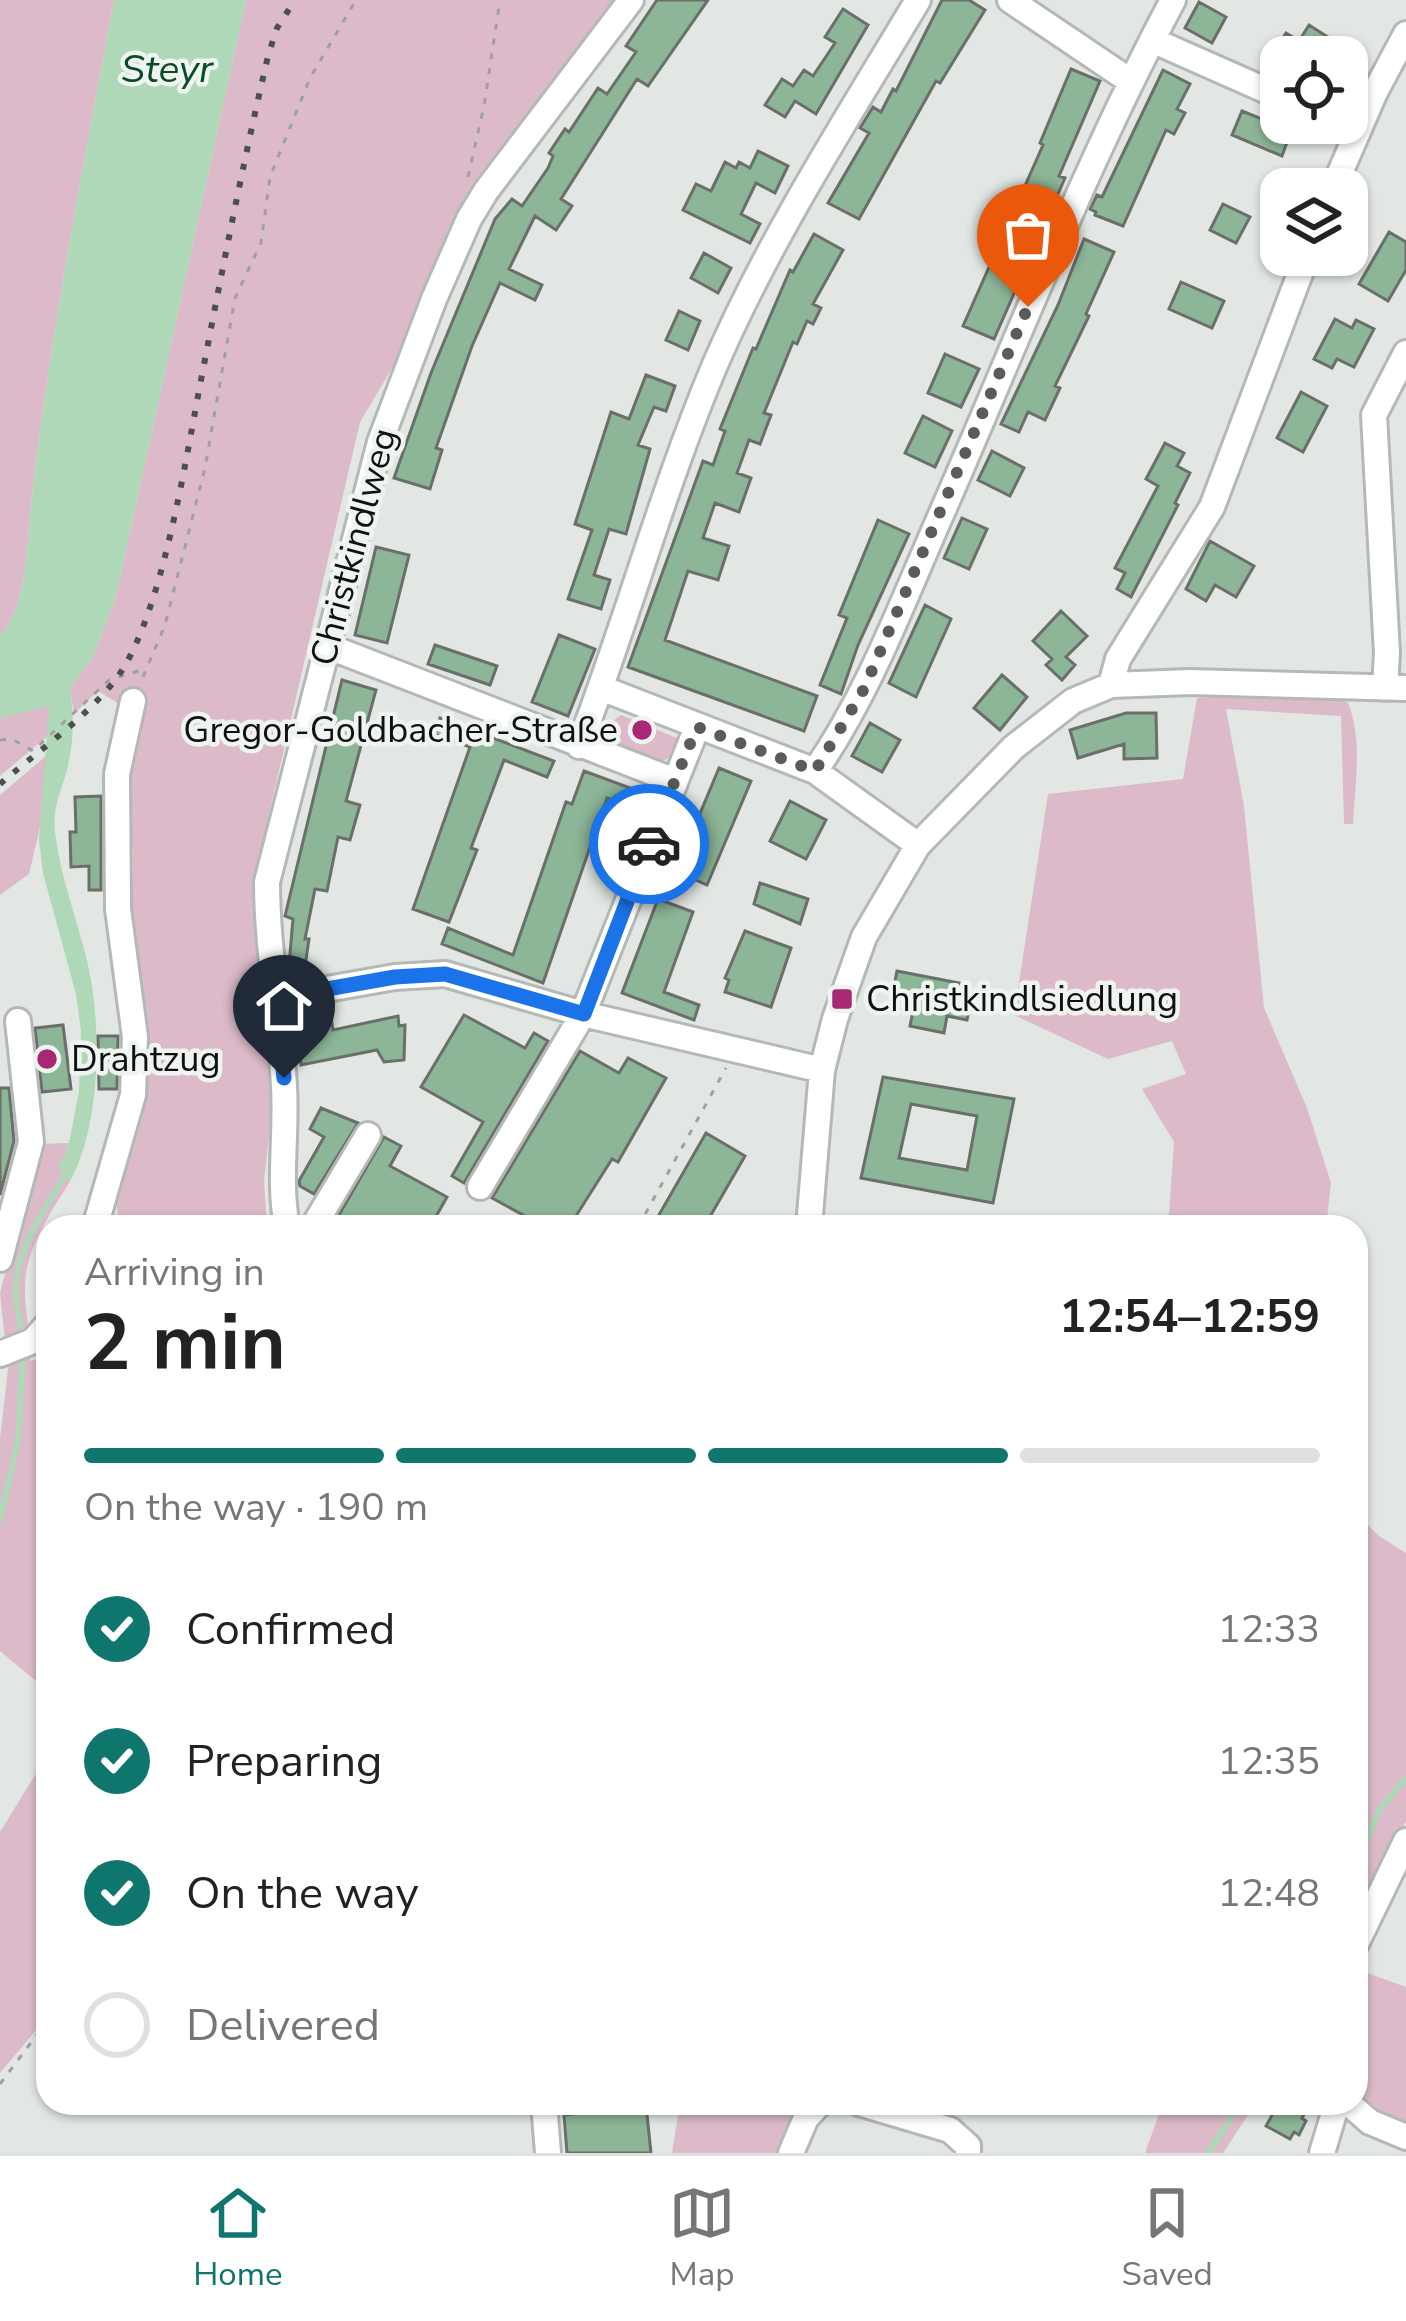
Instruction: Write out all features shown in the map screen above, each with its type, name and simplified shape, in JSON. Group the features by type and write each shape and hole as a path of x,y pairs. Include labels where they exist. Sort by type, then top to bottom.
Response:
{"street":[{"name":"Christkindlweg","path":"284,1215 286,1111 267,882 380,442 469,219 631,0"},
{"path":"579,746 681,453 732,327 918,0"},
{"path":"1010,0 1130,81"},
{"path":"815,771 864,689 1130,81 1173,0"},
{"path":"1368,96 1406,34"},
{"path":"1152,40 1260,88"},
{"path":"1111,685 1118,659 1212,507 1299,276"},
{"path":"810,1215 822,1070 864,937 918,844 1014,746 1072,701 1111,685 1190,682 1395,688 1387,653 1373,415 1406,353"},
{"path":"327,646 675,782"},
{"path":"601,688 815,771 918,844"},
{"path":"98,1215 133,1095 135,1037 118,909 117,774 133,701"},
{"path":"480,1187 584,1014 697,727"},
{"path":"276,998 395,977 445,974 584,1014 822,1070"},
{"path":"0,1258 31,1142 18,1021"},
{"path":"320,1215 368,1135"},
{"path":"1368,1920 1406,1840"},
{"path":"545,2115 548,2153"},
{"path":"791,2153 809,2115"},
{"path":"899,2115 950,2130 968,2146 968,2153"},
{"path":"1322,2153 1333,2115"},
{"path":"1362,2115 1406,2137"}],"path":[{"path":"133,701 165,625 205,468 235,298 261,243 270,176 310,78 356,0"},
{"path":"467,184 500,0"},
{"path":"0,740 12,740 33,751 109,680 147,669"},
{"path":"645,1215 736,1051"},
{"path":"0,2084 36,2036"}],"shaded area":[{"path":"0,0 114,0 57,315 24,574 16,609 0,635"},
{"path":"246,0 615,0 451,229 397,360 360,422 252,887 273,1099 264,1181 266,1215 118,1215 116,1198 139,1094 127,876 133,875 133,847 123,846 125,787 137,715 98,691 74,714 70,688 94,655 116,596"},
{"path":"1197,698 1340,699 1348,703 1353,717 1357,763 1353,824 1344,824 1341,716 1226,709 1244,806 1264,1008 1307,1108 1331,1183 1327,1215 1169,1215 1174,1142 1142,1089 1186,1074 1172,1041 1108,1059 1014,1015 1048,794 1183,779"},
{"path":"49,705 50,734 0,776 0,718"},
{"path":"621,715 677,738 671,757 658,763 611,747 607,725"},
{"path":"47,755 45,806 29,874 0,895 0,795"},
{"path":"69,1143 59,1167 70,1181 49,1215 36,1215 36,1242 25,1285 30,1361 36,1359 36,1681 0,1651 0,1439 8,1369 0,1293 39,1144"},
{"path":"1368,1525 1406,1553 1406,1821 1368,1895"},
{"path":"36,1774 36,2030 0,2073 0,1832"},
{"path":"1368,1973 1406,1987 1406,2127 1368,2109"},
{"path":"678,2115 795,2115 778,2153 672,2153"},
{"path":"1159,2115 1248,2115 1223,2153 1145,2153"}],"water":[{"name":"Steyr","path":"114,0 246,0 116,596 94,655 70,688 72,739 54,824 93,990 97,1046 88,1132 70,1181 59,1167 79,1092 81,1031 39,840 49,706 0,718 0,635 16,609 24,574 57,315"}],"building":[{"path":"657,0 708,0 648,86 637,79 561,199 572,206 556,230 535,216 509,269 542,285 535,300 500,283 436,448 442,450 430,489 394,478 431,373 495,219 512,199 522,206 548,168 553,156 549,153 565,129 569,132 598,88 607,94 636,52 626,46"},
{"path":"942,0 969,0 985,10 940,83 936,81 859,219 828,203 869,133 860,128 873,107 881,112 893,89 896,91"},
{"path":"1199,2 1226,17 1212,43 1185,28"},
{"path":"843,9 868,25 816,114 795,101 785,117 765,105 782,79 793,86 804,70 813,76 835,43 825,37"},
{"path":"1309,25 1326,36 1302,36"},
{"path":"1071,69 1100,81 1059,176 1065,178 994,339 963,326 1043,145"},
{"path":"1163,70 1190,84 1177,109 1185,113 1174,134 1166,130 1123,226 1090,209 1097,195 1102,197"},
{"path":"1242,111 1260,118 1260,144 1286,144 1282,156 1232,135"},
{"path":"758,151 788,166 775,193 756,183 741,214 760,224 750,243 683,210 696,184 711,191 725,162 750,168"},
{"path":"1223,204 1250,217 1236,243 1210,230"},
{"path":"1389,232 1406,242 1406,270 1388,301 1359,284 1368,276"},
{"path":"814,234 843,250 813,304 821,308 813,324 807,321 797,344 793,342 764,413 771,415 760,444 749,440 737,473 751,478 739,512 715,503 703,538 729,546 718,580 688,571 665,640 817,696 804,731 628,667 703,461 713,465 725,431 720,429 753,348 790,270 793,272"},
{"path":"1084,239 1114,252 1055,386 1060,388 1045,420 1028,412 1019,432 1001,424"},
{"path":"704,253 731,268 718,293 691,278"},
{"path":"1181,282 1224,301 1212,328 1169,309"},
{"path":"679,311 700,321 688,350 666,340"},
{"path":"1335,319 1352,328 1356,320 1374,329 1354,367 1337,359 1332,368 1314,359"},
{"path":"945,354 979,369 961,407 928,393"},
{"path":"646,375 675,386 666,411 654,407 638,445 650,449 626,534 609,529 594,575 610,580 601,609 568,599 592,530 575,524 611,412 629,419"},
{"path":"1301,392 1327,406 1303,452 1277,438"},
{"path":"923,416 952,431 935,467 905,453"},
{"path":"1165,443 1184,453 1177,466 1190,473 1131,597 1117,589 1125,573 1115,568 1158,486 1146,479"},
{"path":"992,451 1024,468 1010,496 978,480"},
{"path":"962,518 987,529 969,569 944,558"},
{"path":"878,520 909,534 841,694 820,685 847,618 839,615"},
{"path":"1210,541 1254,566 1236,597 1215,585 1206,601 1186,589"},
{"path":"376,547 409,555 387,643 355,635"},
{"path":"925,605 951,619 916,697 889,683"},
{"path":"1061,611 1087,636 1066,657 1075,665 1062,680 1046,665 1052,659 1033,641"},
{"path":"559,635 595,649 568,716 532,702"},
{"path":"435,645 497,666 490,685 428,664"},
{"path":"1002,675 1027,697 1000,730 974,708"},
{"path":"342,680 376,690 346,801 360,805 350,840 338,837 327,891 315,889 305,967 289,965 293,919 285,916"},
{"path":"1126,713 1156,713 1157,758 1124,759 1124,744 1078,758 1070,730"},
{"path":"440,718 554,761 547,777 504,760 449,922 413,909 470,747 434,734"},
{"path":"870,723 900,740 882,772 852,756"},
{"path":"719,768 751,781 707,885 676,871"},
{"path":"584,771 652,796 645,812 607,798 543,983 442,944 448,928 513,955 566,802 572,804"},
{"path":"101,796 101,890 89,890 89,866 71,867 70,832 76,832 75,797"},
{"path":"790,801 826,820 806,859 770,841"},
{"path":"760,883 808,899 800,924 754,904"},
{"path":"658,899 693,912 664,992 699,1005 694,1020 622,993"},
{"path":"745,931 791,948 771,1007 725,992 729,980 725,978"},
{"path":"897,971 964,984 961,1001 971,1002 967,1020 947,1016 944,1033 910,1026 913,1011 890,1006"},
{"path":"320,1007 322,1025 332,1023 333,1030 398,1016 399,1026 405,1025 404,1060 384,1062 377,1050 301,1065 295,1011"},
{"path":"464,1015 525,1048 534,1033 548,1041 464,1183 452,1176 483,1122 421,1087"},
{"name":"Drahtzug","path":"63,1025 71,1089 42,1092 35,1028"},
{"path":"98,1036 118,1036 117,1089 99,1089"},
{"path":"580,1051 619,1073 628,1058 666,1078 618,1162 612,1159 577,1215 523,1215 492,1198"},
{"path":"883,1077 1014,1099 993,1203 861,1178","holes":["911,1104 977,1116 967,1170 899,1158"]},
{"path":"0,1088 9,1088 14,1141 0,1195"},
{"path":"321,1108 358,1123 314,1194 299,1181 324,1137 310,1129"},
{"path":"706,1133 745,1156 711,1215 659,1215"},
{"path":"384,1137 401,1146 390,1166 447,1197 437,1215 339,1215"},
{"path":"564,2115 647,2115 651,2153 567,2153"},
{"path":"1272,2115 1304,2115 1306,2121 1299,2135 1294,2132 1290,2139 1266,2126"}],"waterway":[{"path":"41,1215 69,1168"},
{"path":"22,1339 17,1274 36,1224"},
{"path":"0,1520 18,1440 23,1353"},
{"path":"1368,1836 1379,1810 1406,1778"},
{"path":"1208,2153 1233,2115"}],"railway":[{"path":"0,784 104,694 132,652 147,617 180,492 268,56 277,28 295,0"}],"way so far":[{"path":"649,844 697,727 815,771 864,689 1028,307"}],"place":[{"name":"Gregor-Goldbacher-Straße","path":"642,730"},
{"name":"Christkindlsiedlung","path":"842,999"},
{"name":"Drahtzug","path":"47,1059"}],"route":[{"path":"284,1078 276,998 395,977 445,974 584,1014 649,844"}]}
